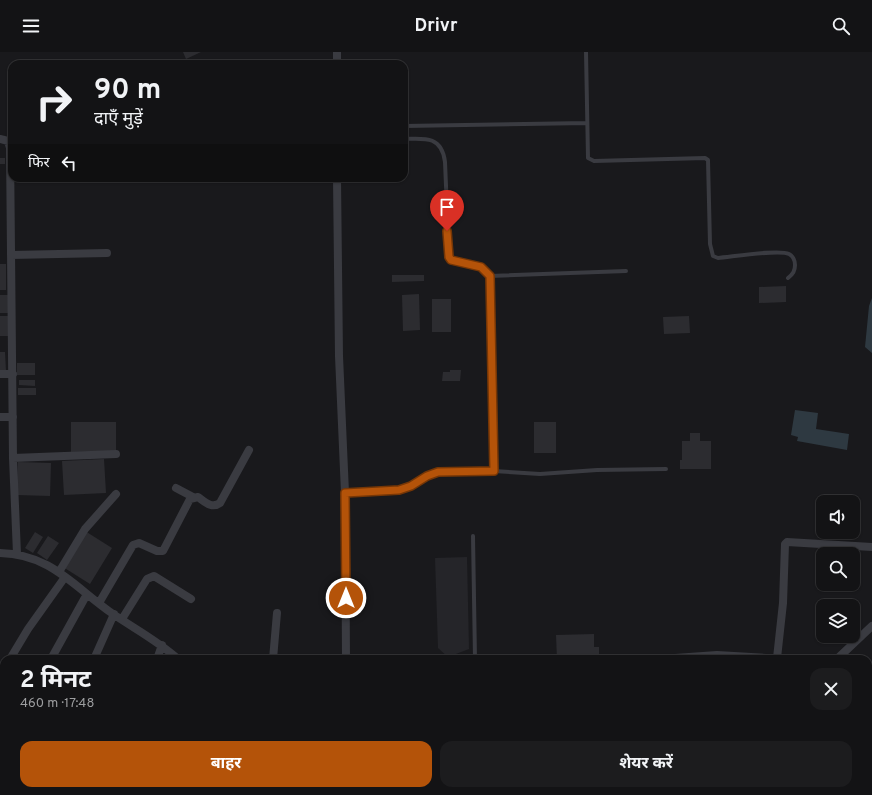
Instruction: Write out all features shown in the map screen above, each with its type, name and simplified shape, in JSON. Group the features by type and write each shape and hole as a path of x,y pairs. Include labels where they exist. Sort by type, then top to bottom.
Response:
{"street":[{"path":"10,182 13,458 17,554"},
{"path":"337,182 338,356 345,493 346,655"},
{"path":"11,255 107,253"},
{"path":"0,374 13,374"},
{"path":"0,417 13,417"},
{"path":"176,488 193,497 198,497 212,506 220,503 249,450"},
{"path":"13,458 116,454"},
{"path":"12,655 62,575 85,529 116,494"},
{"path":"99,603 133,545 139,543 157,551 163,551 190,499 193,497"},
{"path":"780,655 785,544 787,542 825,547"},
{"path":"860,548 872,547"},
{"path":"0,553 17,554 41,561 114,614 162,645 173,655"},
{"path":"122,619 147,579 154,576 191,599"},
{"path":"53,655 87,594"},
{"path":"273,655 276,613"},
{"path":"96,655 114,614"},
{"path":"841,655 872,626"},
{"path":"158,655 162,645"},
{"path":"627,795 633,795"}],"lane":[{"path":"586,52 587,155 592,160 705,158 708,160 710,244 714,256 718,258 771,253 789,254 792,256 795,266 792,274 788,278"},
{"path":"408,126 587,123"},
{"path":"408,139 422,138 434,141 440,146 444,153 449,257 455,262 481,267 490,276 494,471"},
{"path":"490,276 626,271"},
{"path":"345,493 399,490 411,486 427,476 438,472 494,471 540,474 597,470 666,469"},
{"path":"473,536 475,655"}],"shaded area":[{"path":"872,298 872,353 865,347 869,306"},
{"path":"795,410 818,413 816,429 849,434 847,450 797,441 798,437 791,435"},
{"path":"467,557 469,649 453,655 446,655 438,648 435,558"}],"building":[{"path":"183,52 201,52 186,59"},
{"path":"0,158 5,158 5,164 0,164"},
{"path":"0,264 6,264 6,290 0,290"},
{"path":"392,275 424,275 424,281 392,282"},
{"path":"786,286 786,302 759,303 759,287"},
{"path":"419,294 420,330 403,331 402,295"},
{"path":"0,295 11,295 11,313 0,313"},
{"path":"432,299 451,299 451,332 432,332"},
{"path":"0,316 8,316 9,336 0,336"},
{"path":"689,316 690,333 664,334 663,317"},
{"path":"0,352 5,352 6,371 0,371"},
{"path":"17,363 35,363 35,375 17,375"},
{"path":"450,370 461,370 460,381 442,381 443,372 450,372"},
{"path":"19,380 35,380 35,386 19,385"},
{"path":"18,388 36,388 36,395 18,395"},
{"path":"71,422 116,422 116,451 71,452"},
{"path":"534,422 556,422 556,453 534,453"},
{"path":"690,433 700,433 700,441 711,441 711,469 680,469 680,460 682,460 682,441 690,441"},
{"path":"104,459 106,493 64,495 62,461"},
{"path":"18,462 51,463 50,496 17,495"},
{"path":"85,531 112,548 90,584 63,567"},
{"path":"35,532 43,537 33,553 25,548"},
{"path":"48,536 59,543 47,560 37,553"},
{"path":"594,634 594,647 599,647 599,655 557,655 556,635"}],"route":[{"path":"346,598 345,493 406,489 427,476 438,472 494,471 490,276 487,271 481,267 451,260 447,245 447,231"}]}
